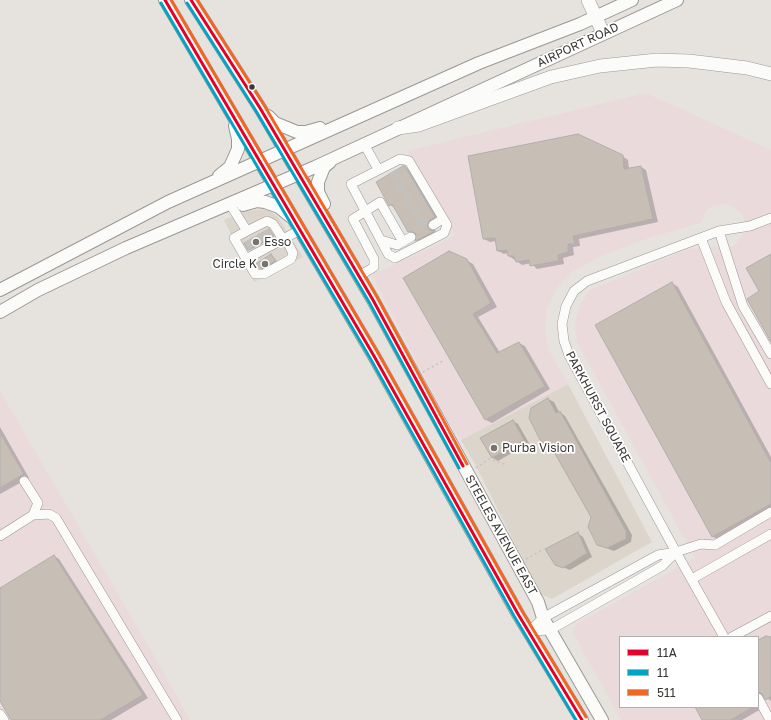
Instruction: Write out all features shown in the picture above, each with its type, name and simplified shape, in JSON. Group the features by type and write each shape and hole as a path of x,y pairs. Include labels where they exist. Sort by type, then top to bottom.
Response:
{"highway":[{"path":"588,0 603,33"},
{"path":"398,128 419,125 551,77 600,66 657,60 689,61 747,68 771,74"}],"main road":[{"name":"STEELES AVENUE EAST","path":"165,0 403,405 518,614 530,631 582,720"},
{"name":"STEELES AVENUE EAST","path":"191,0 260,108 359,276 538,602 543,618 602,720"},
{"name":"AIRPORT ROAD","path":"0,290 142,214 479,63 595,17 632,0"},
{"name":"AIRPORT ROAD","path":"0,312 38,290 126,248 274,185 677,0"},
{"path":"260,108 275,123 297,132 315,130 350,114 364,114"},
{"path":"206,186 226,171 233,161 238,149 238,139 233,115"},
{"path":"330,227 330,214 319,197 318,182 324,167 345,153"},
{"path":"213,211 228,212 251,202 265,202 278,207 298,226"}],"street":[{"path":"364,144 378,169"},
{"path":"400,159 409,161 447,225 444,233 395,258 388,254 351,184 378,169 391,167 400,159"},
{"path":"359,276 374,267 374,259 353,219 380,202 407,240 397,245 381,240"},
{"path":"234,209 258,238"},
{"name":"PARKHURST SQUARE","path":"723,636 569,355 564,341 562,324 566,306 574,291 586,281 719,231 750,226 771,218"},
{"path":"433,225 443,219"},
{"path":"246,259 258,238 267,221 273,224 284,239 292,249 293,256 264,274 255,274 246,259 234,238 258,238 284,239 298,226"},
{"path":"719,231 743,306 771,354"},
{"path":"701,238 726,302 771,384"},
{"path":"24,481 38,503 33,515"},
{"path":"530,631 543,618 658,555 676,552 701,544 715,545 771,512"},
{"path":"0,536 33,515 49,514 56,518 177,720"},
{"path":"692,578 771,534"},
{"path":"530,631 550,630 662,566 676,552"},
{"path":"734,636 771,616"},
{"path":"759,700 770,720"},
{"path":"0,714 4,720"}],"path":[{"path":"421,374 442,361"},
{"path":"476,468 489,459 507,465"},
{"path":"522,562 544,549"}],"shaded area":[{"path":"646,93 771,150 771,720 621,720 573,633 576,624 695,558 577,342 575,323 580,305 590,290 686,250 713,246 728,248 735,245 744,233 744,218 740,212 728,204 713,206 707,210 700,223 652,237 605,254 572,272 557,288 547,308 545,330 550,352 568,384 461,440 445,417 372,275 455,236 407,151"},
{"path":"262,209 270,211 278,217 303,257 254,282 224,220 243,212"},
{"path":"568,384 652,542 552,599 540,594 476,466 461,440"},
{"path":"0,391 164,673 190,720 0,720"}],"building":[{"path":"578,134 623,155 624,169 641,166 653,219 573,236 575,244 568,244 568,252 558,255 559,261 530,266 529,260 516,262 514,256 508,256 507,250 497,251 495,238 483,239 468,156"},
{"path":"405,166 435,217 430,220 427,225 430,230 435,231 415,241 416,234 411,231 408,232 392,204 389,206 376,182"},
{"path":"269,229 274,236 248,250 244,243"},
{"path":"449,251 467,259 491,303 473,314 497,353 519,342 545,386 485,420 403,278"},
{"path":"271,254 276,261 262,268 258,268 256,264"},
{"path":"771,254 771,342 747,299 759,291 746,268"},
{"path":"672,282 771,463 771,504 712,537 595,325"},
{"path":"548,398 556,413 560,411 626,531 626,539 607,548 597,545 588,527 591,517 549,443 541,442 529,418 531,408"},
{"path":"513,420 524,440 492,458 480,438"},
{"path":"0,433 24,474 0,488"},
{"path":"578,532 587,553 563,568 555,565 545,549"},
{"path":"54,555 143,695 100,720 11,720 0,701 0,588"},
{"path":"766,636 771,637 771,696 766,700 759,692 759,640"},
{"path":"696,708 751,708 731,720 702,720"}],"tunnel":[{"path":"393,171 425,229"},
{"path":"265,231 270,238"},
{"path":"257,235 262,242"},
{"path":"248,240 253,247"}],"transit line":[{"name":"11A","path":"165,0 374,356 518,614 582,720"},
{"name":"511","path":"171,0 378,353 522,611 586,717"},
{"name":"11A","path":"191,0 260,108 373,300 463,466"},
{"name":"511","path":"197,0 264,105 377,297 467,464"},
{"name":"11","path":"161,3 370,358 514,616 576,720"},
{"name":"11","path":"187,3 256,111 369,302 459,468"}],"place":[{"name":"Esso","path":"256,242"},
{"name":"Circle K","path":"265,264"},
{"name":"Purba Vision","path":"494,448"}]}
